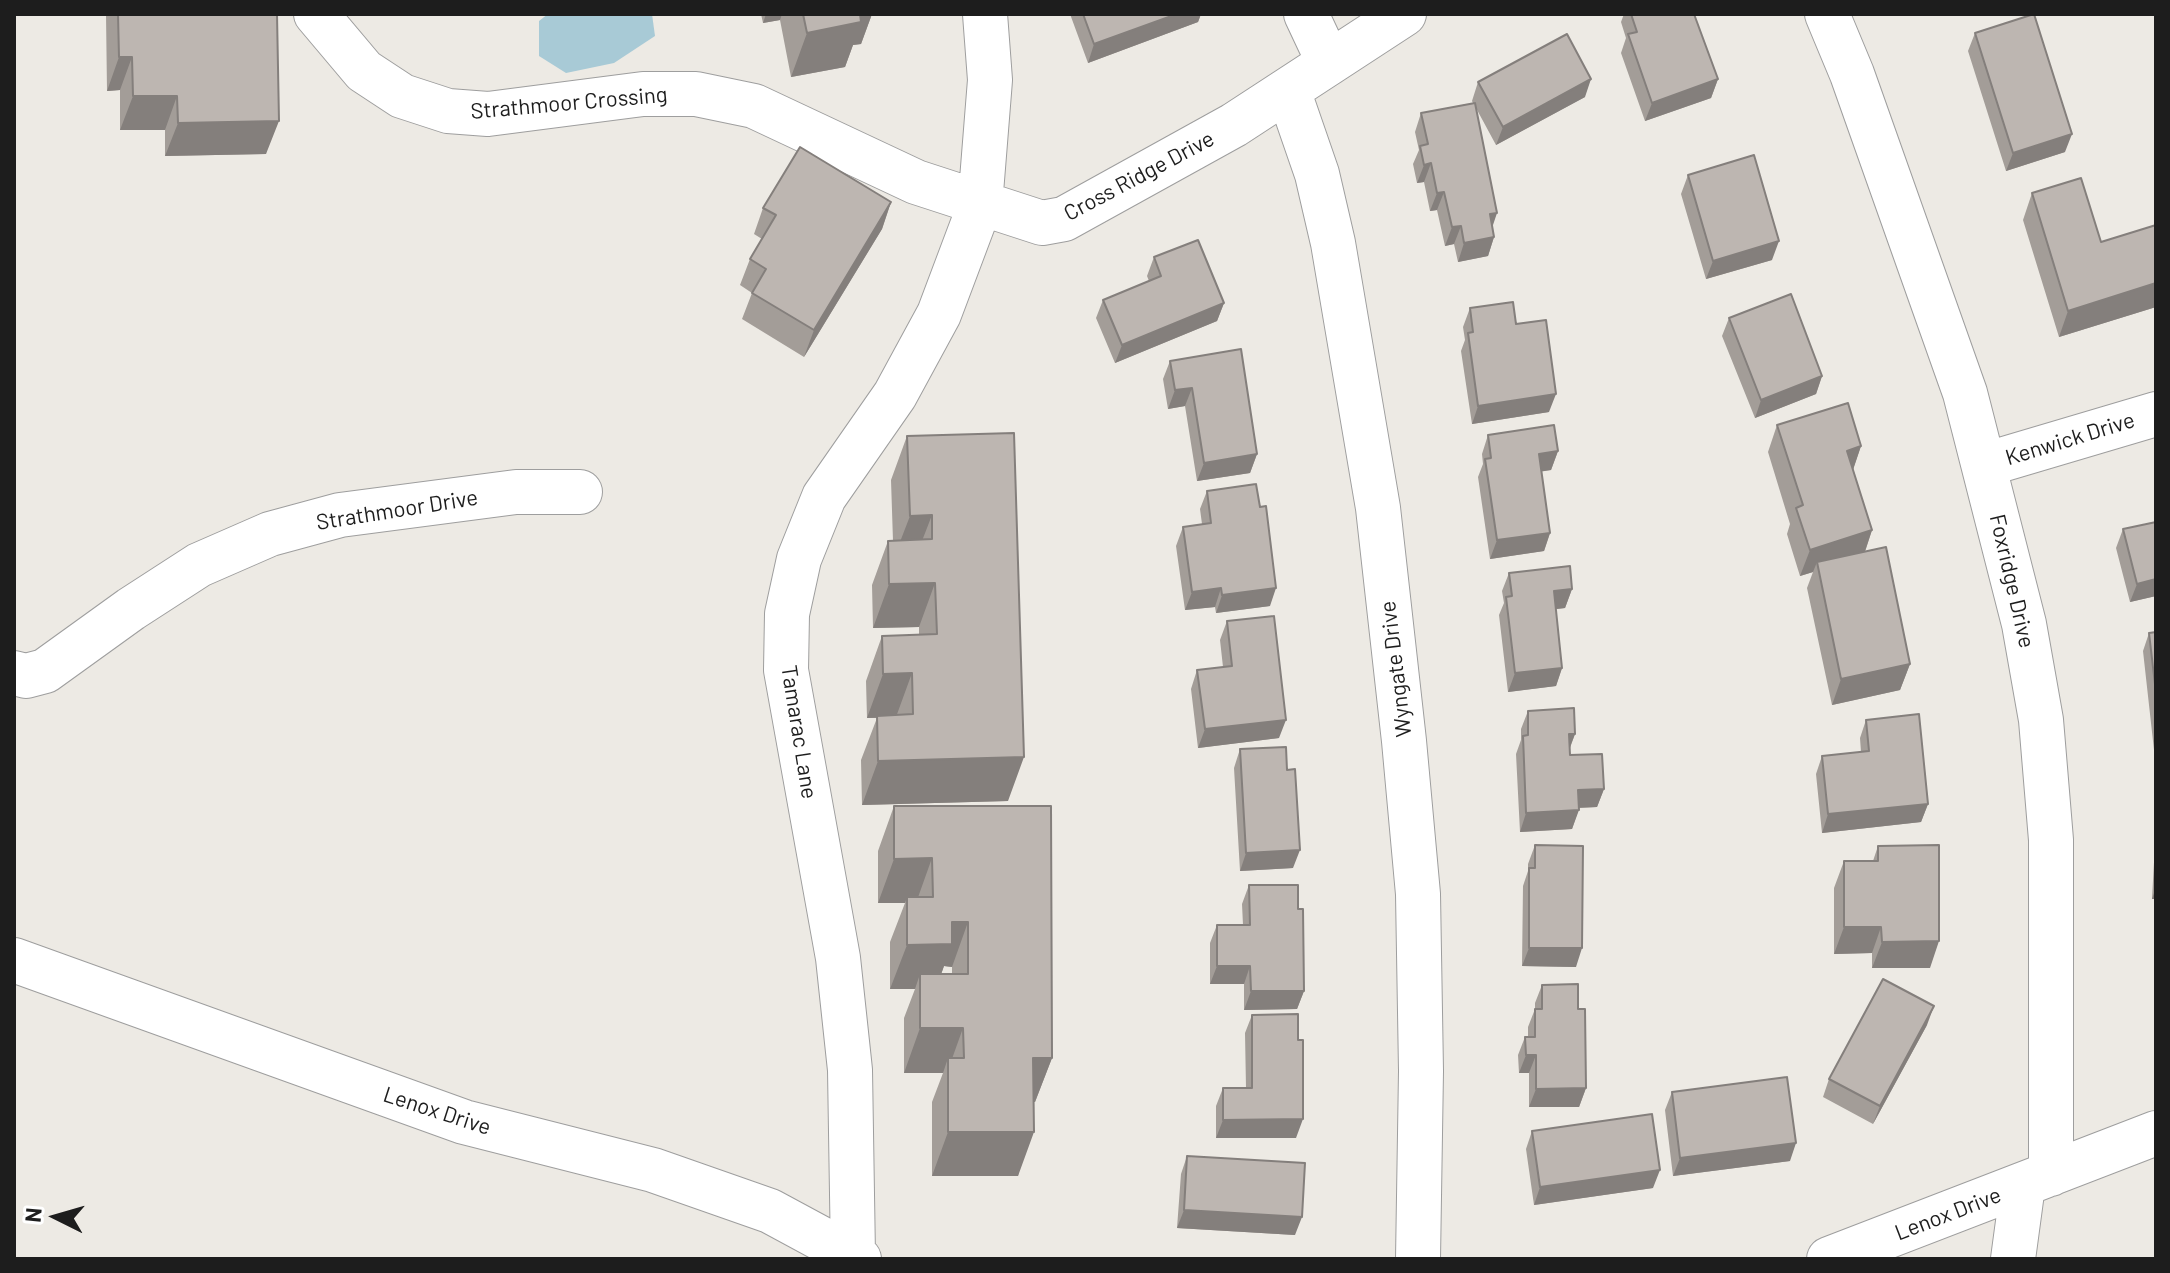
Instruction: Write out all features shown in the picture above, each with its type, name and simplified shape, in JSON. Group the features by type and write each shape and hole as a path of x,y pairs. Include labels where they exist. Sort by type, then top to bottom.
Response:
{"street":[{"name":"Strathmoor Crossing","path":"316,14 364,71 402,96 448,111 488,114 643,94 696,94 754,106 916,182 980,205"},
{"path":"980,205 990,80 985,14"},
{"path":"1306,14 1329,63"},
{"path":"1288,90 1404,14"},
{"name":"Foxridge Drive","path":"1827,14 1852,74 1965,393 2024,624 2041,720 2051,840 2037,1179 2013,1259"},
{"name":"Cross Ridge Drive","path":"980,205 1042,223 1064,219 1234,125 1288,90"},
{"name":"Wyngate Drive","path":"1288,90 1317,174 1333,243 1378,508 1404,741 1418,908 1421,1071 1418,1259"},
{"name":"Tamarac Lane","path":"856,1257 850,1070 838,958 786,670 787,614 799,559 824,497 895,395 939,314 980,205"},
{"name":"Kenwick Drive","path":"1984,465 2156,414"},
{"name":"Strathmoor Drive","path":"15,674 45,671 199,565 270,534 355,513 516,492 580,492"},
{"name":"Lenox Drive","path":"14,960 464,1122 653,1170 770,1211 856,1257"},
{"name":"Lenox Drive","path":"1829,1259 2156,1133"}],"water":[{"path":"548,14 652,14 655,36 614,63 566,73 539,56 539,21"}],"building":[{"path":"118,14 277,14 279,121 178,123 177,96 133,96 132,57 119,57"},
{"path":"803,14 860,14 861,22 807,33"},
{"path":"1083,14 1177,14 1094,44"},
{"path":"1631,14 1694,14 1718,79 1652,103 1628,34 1637,32"},
{"path":"2034,14 2072,134 2013,153 1975,33"},
{"path":"1567,34 1591,79 1503,127 1478,82"},
{"path":"1475,103 1497,213 1490,214 1494,237 1464,243 1461,226 1452,227 1444,192 1437,193 1431,163 1424,165 1420,146 1428,144 1421,113"},
{"path":"800,147 891,202 814,330 752,293 766,269 750,259 776,215 763,208"},
{"path":"1754,155 1779,241 1713,261 1688,175"},
{"path":"2081,178 2101,242 2156,225 2156,283 2068,311 2032,193"},
{"path":"1198,240 1224,303 1122,345 1103,300 1161,276 1154,257"},
{"path":"1791,294 1822,376 1761,400 1729,318"},
{"path":"1513,302 1516,324 1546,320 1556,394 1478,406 1468,333 1473,332 1470,308"},
{"path":"1241,349 1257,454 1204,463 1192,388 1175,390 1170,361"},
{"path":"1848,403 1861,446 1847,451 1872,530 1810,550 1796,508 1803,505 1777,425"},
{"path":"1554,425 1558,451 1539,454 1550,533 1497,540 1485,459 1491,458 1488,435"},
{"path":"1014,433 1024,757 878,761 877,716 913,714 912,673 883,674 882,636 937,634 935,583 889,584 888,541 932,539 932,515 910,516 907,436"},
{"path":"1256,484 1260,507 1266,506 1276,588 1222,595 1221,588 1192,592 1183,527 1211,523 1207,491"},
{"path":"2156,522 2156,579 2137,584 2123,529"},
{"path":"1886,547 1910,664 1841,679 1817,562"},
{"path":"1570,566 1572,589 1554,591 1562,668 1515,673 1506,597 1512,596 1509,573"},
{"path":"1274,616 1286,720 1205,729 1197,670 1232,666 1227,621"},
{"path":"2156,632 2156,693 2149,633"},
{"path":"1574,708 1575,734 1569,734 1570,755 1602,754 1604,789 1578,790 1579,810 1526,813 1523,736 1528,735 1528,711"},
{"path":"1919,714 1928,804 1828,814 1822,756 1869,751 1866,720"},
{"path":"1286,747 1287,770 1295,769 1300,850 1246,853 1240,749"},
{"path":"894,806 1051,806 1052,1058 1033,1058 1034,1132 948,1132 948,1058 964,1058 963,1028 920,1028 920,974 968,974 968,922 952,922 952,944 907,945 907,897 933,897 932,858 894,859"},
{"path":"1535,845 1583,846 1582,948 1529,948 1529,868 1535,868"},
{"path":"1939,845 1939,941 1882,942 1881,927 1844,927 1844,861 1878,861 1878,846"},
{"path":"1249,885 1298,885 1298,909 1303,909 1304,991 1251,991 1250,966 1217,966 1217,925 1250,925"},
{"path":"1883,979 1934,1006 1880,1106 1829,1079"},
{"path":"1578,984 1578,1009 1585,1009 1586,1088 1536,1089 1536,1055 1526,1055 1525,1037 1535,1037 1535,1009 1542,1009 1542,985"},
{"path":"1298,1014 1298,1040 1303,1040 1303,1119 1223,1120 1223,1088 1252,1088 1252,1015"},
{"path":"1787,1077 1796,1143 1680,1158 1672,1092"},
{"path":"1652,1114 1660,1170 1540,1187 1532,1131"},
{"path":"1187,1156 1305,1163 1302,1217 1184,1210"}]}
